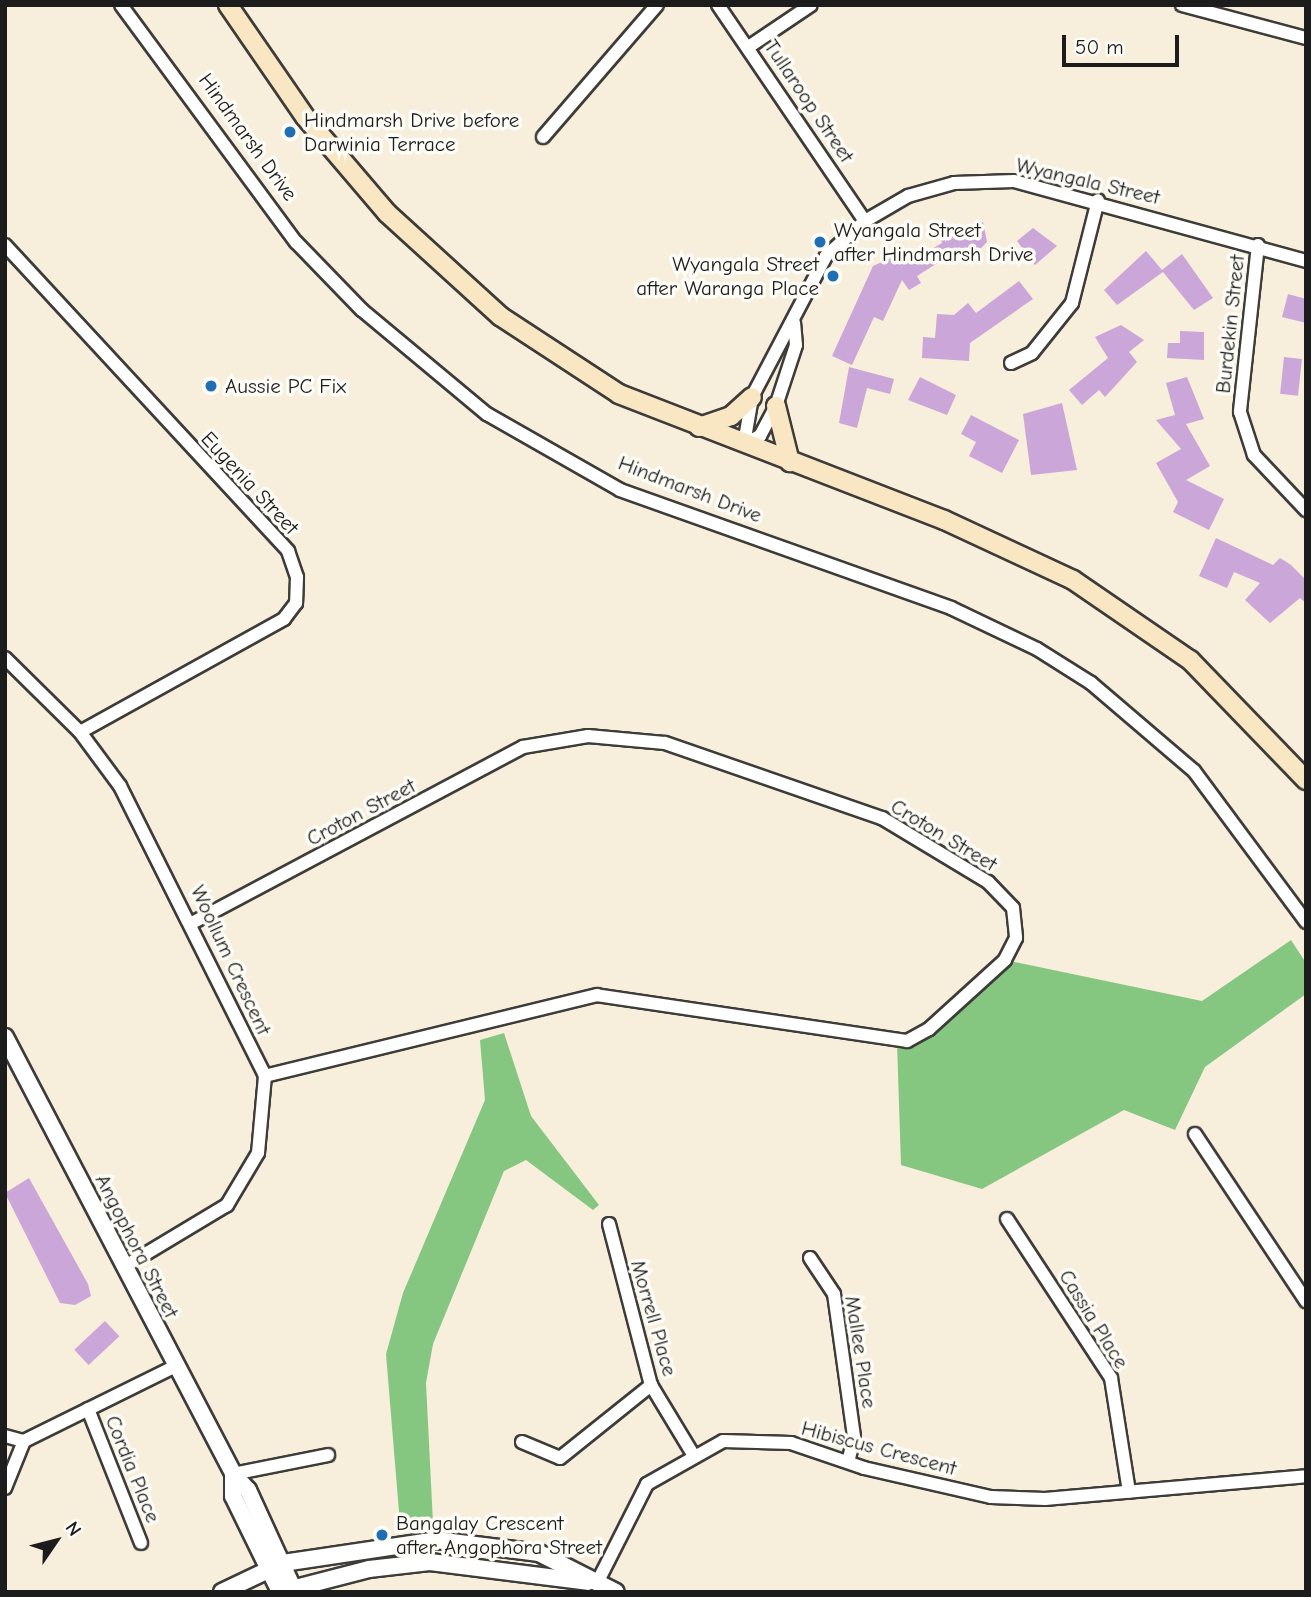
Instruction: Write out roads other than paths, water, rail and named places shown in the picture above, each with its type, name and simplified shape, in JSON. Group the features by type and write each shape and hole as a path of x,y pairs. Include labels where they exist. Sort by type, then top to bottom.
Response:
{"main road":[{"path":"228,5 306,118 387,213 500,316 619,394 944,520 1073,580 1190,660 1306,780"},
{"path":"699,427 731,416 752,397"},
{"path":"776,406 790,462"}],"street":[{"name":"Hindmarsh Drive","path":"121,5 296,242 362,310 487,414 620,490 951,608 1037,649 1091,683 1194,771 1306,922"},
{"path":"542,137 657,5"},
{"name":"Tullaroop Street","path":"718,5 750,46 865,221"},
{"path":"750,46 811,5"},
{"path":"1182,5 1306,38"},
{"name":"Wyangala Street","path":"744,444 752,397 778,337 794,323 825,256 865,221 908,197 954,183 1014,181 1098,200 1306,261"},
{"path":"1010,363 1032,353 1072,303 1098,200"},
{"name":"Eugenia Street","path":"5,245 288,551 297,577 296,603 284,619 80,732"},
{"name":"Burdekin Street","path":"1258,245 1240,412 1254,455 1306,510"},
{"name":"Wyangala Street","path":"744,444 760,436 776,406 796,345 794,323"},
{"name":"Woollum Crescent","path":"5,659 80,732 120,786 192,923 265,1076"},
{"name":"Croton Street","path":"192,923 523,747 588,736 665,743 882,818 988,882 1013,908 1016,938 1005,960 929,1029 907,1041 597,995 265,1076"},
{"name":"Angophora Street","path":"5,1037 233,1474 277,1566 284,1590"},
{"path":"124,1267 228,1205 258,1153 265,1076"},
{"path":"1195,1133 1306,1301"},
{"name":"Cassia Place","path":"1007,1219 1111,1378 1129,1492"},
{"name":"Morrell Place","path":"609,1224 651,1385 694,1456"},
{"name":"Mallee Place","path":"810,1258 834,1294 854,1437 849,1458"},
{"path":"5,1436 24,1441 176,1366"},
{"path":"522,1442 560,1458 651,1385"},
{"name":"Cordia Place","path":"88,1409 141,1543"},
{"name":"Hibiscus Crescent","path":"597,1583 647,1484 723,1441 751,1437 849,1458 864,1468 992,1497 1129,1492 1306,1476"},
{"path":"5,1488 24,1441"},
{"path":"233,1474 328,1455"},
{"path":"222,1592 277,1566 391,1543 485,1541 539,1553 616,1592"},
{"path":"284,1590 430,1562 597,1583"}],"place":[{"name":"Hindmarsh Drive before Darwinia Terrace","path":"290,132"},
{"name":"Wyangala Street after Hindmarsh Drive","path":"820,242"},
{"name":"Wyangala Street after Waranga Place","path":"833,276"},
{"name":"Aussie PC Fix","path":"211,386"},
{"name":"Bangalay Crescent after Angophora Street","path":"382,1535"}]}
